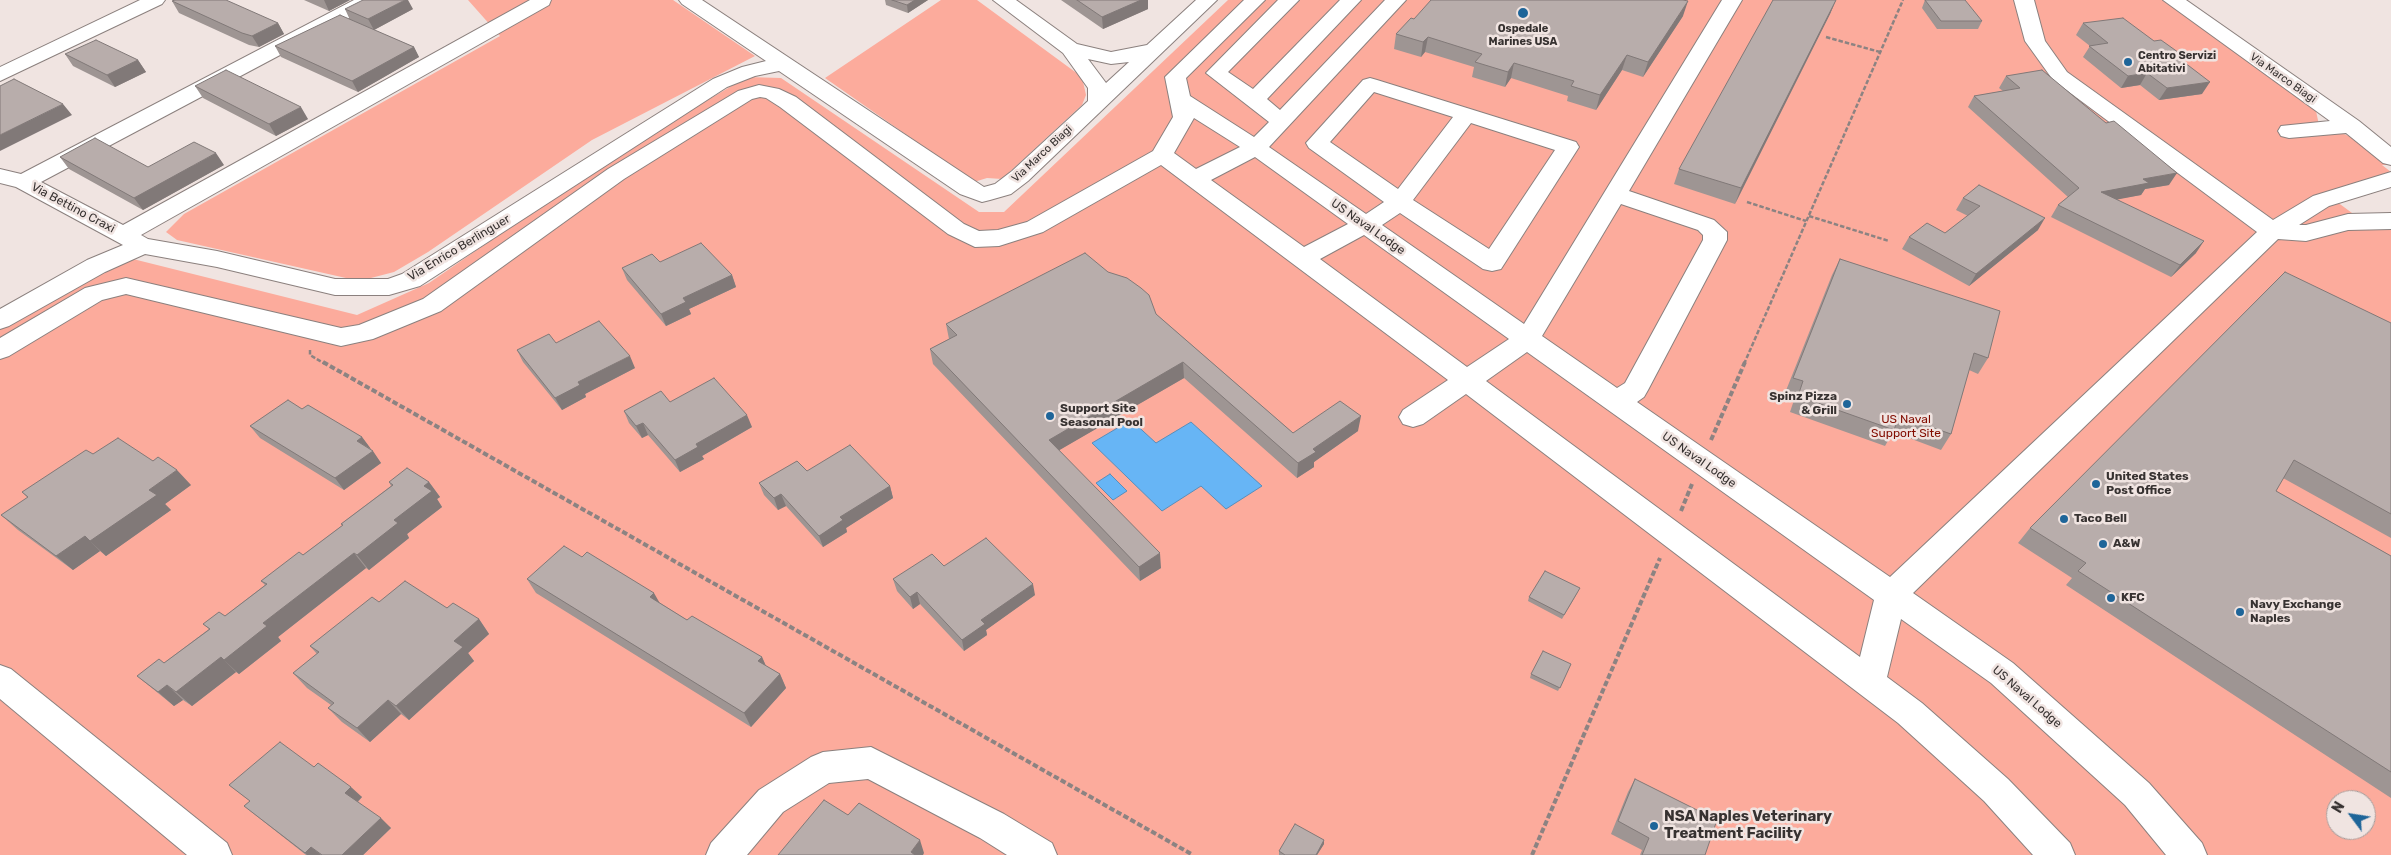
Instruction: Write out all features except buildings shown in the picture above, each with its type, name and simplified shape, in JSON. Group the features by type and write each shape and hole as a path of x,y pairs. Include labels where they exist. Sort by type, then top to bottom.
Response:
{"street":[{"path":"0,75 155,0"},
{"path":"24,182 369,0"},
{"name":"Via Marco Biagi","path":"689,0 968,189 982,195 1003,190 1096,90 1124,77 1207,0"},
{"path":"1003,0 1070,49 1096,90"},
{"path":"0,350 94,294 126,286 341,337 364,333 432,305 616,174 745,95 759,91 772,93 788,102 956,229 975,238 999,238 1035,227 1162,155 1184,117 1175,77 1255,0"},
{"path":"1282,121 1216,73 1289,0"},
{"path":"1254,100 1351,0"},
{"path":"1194,179 1256,148 1396,0"},
{"path":"1413,417 1528,339 1732,0"},
{"path":"2024,0 2035,41 2060,76 2272,231 2306,233 2348,222 2391,221"},
{"name":"Via Marco Biagi","path":"2173,0 2351,126 2391,158"},
{"path":"0,320 96,266 133,240 542,1"},
{"path":"1070,49 1111,58 1130,56 1152,50"},
{"path":"1111,58 1120,67 1124,77"},
{"name":"Via Enrico Berlinguer","path":"133,240 217,258 335,288 389,287 411,280 460,250 720,83 749,71 781,64"},
{"path":"1370,84 1466,114 1568,147 1492,263 1317,144 1320,137 1370,84"},
{"name":"US Naval Lodge","path":"1180,99 1256,148 2002,673 2137,794 2189,855"},
{"path":"1303,258 1365,225 1400,202 1466,114"},
{"path":"2289,132 2351,126"},
{"path":"1162,155 1467,380 1910,713 1996,790 2057,855"},
{"name":"Via Bettino Craxi","path":"0,176 24,182 133,240"},
{"path":"1870,683 1891,595 2272,231 2321,201 2391,179"},
{"path":"1615,194 1706,225 1715,232 1715,240 1635,390 1618,402"},
{"path":"0,679 214,855"},
{"path":"724,855 771,801 823,768 871,763 992,826 1039,855"}],"path":[{"path":"1532,855 1903,0"},
{"path":"1826,38 1880,52"},
{"path":"1747,202 1806,221"},
{"path":"1809,216 1889,241"},
{"path":"308,330 310,355 1193,855"}],"green space":[{"path":"468,0 673,0 755,56 592,140 428,252 394,272 367,279 346,278 177,240 166,232 184,214 500,36"},
{"path":"941,0 977,0 1082,77 1086,95 1082,105 1002,179 987,178 974,182 825,78"},
{"name":"US Naval Support Site","path":"1228,0 2166,0 2316,111 2319,125 2349,136 2391,165 2382,165 2391,172 2391,183 2333,199 2367,224 2391,218 2391,855 0,855 0,329 125,257 357,315 429,283 619,152 747,77 781,78 979,212 1004,212"}],"water":[{"path":"1131,420 1156,443 1191,422 1262,486 1226,509 1201,486 1162,511 1092,443"},
{"path":"1110,474 1127,491 1113,500 1096,483"}],"place":[{"name":"Ospedale Marines USA","path":"1523,13"},
{"name":"Centro Servizi Abitativi","path":"2128,62"},
{"name":"Spinz Pizza & Grill","path":"1847,404"},
{"name":"Support Site Seasonal Pool","path":"1050,416"},
{"name":"United States Post Office","path":"2096,484"},
{"name":"Taco Bell","path":"2064,519"},
{"name":"A&W","path":"2103,544"},
{"name":"KFC","path":"2111,598"},
{"name":"Navy Exchange Naples","path":"2240,612"},
{"name":"NSA Naples Veterinary Treatment Facility","path":"1654,826"}]}
